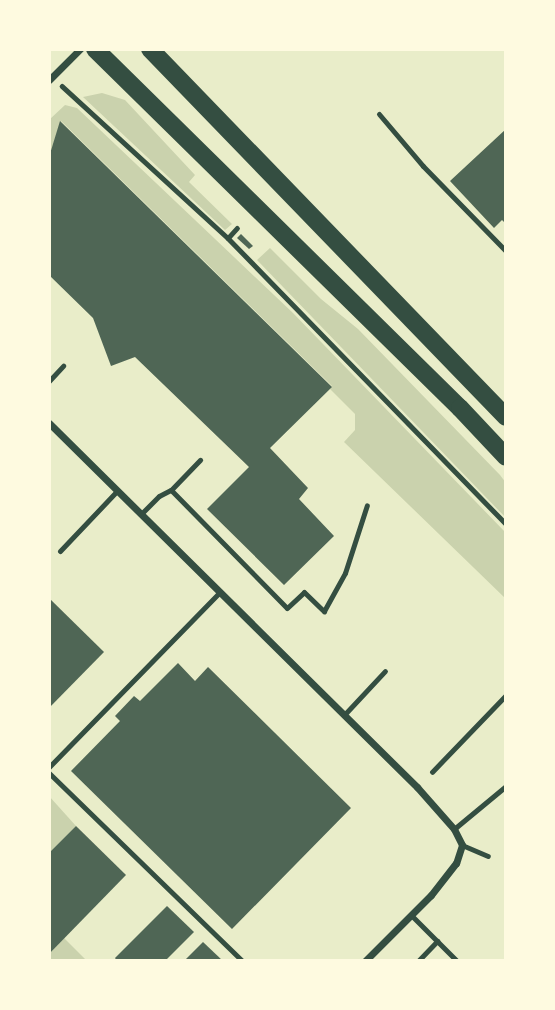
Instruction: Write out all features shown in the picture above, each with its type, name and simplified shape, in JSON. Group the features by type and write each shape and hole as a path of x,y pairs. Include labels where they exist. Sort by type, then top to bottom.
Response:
{"main road":[{"path":"95,49 460,408 506,457"},
{"path":"150,49 506,417"}],"street":[{"path":"49,80 80,49"},
{"path":"49,423 417,787 454,830 462,845 456,863 411,915 365,961"}],"lane":[{"path":"379,114 424,166 506,251"},
{"path":"49,381 63,366"},
{"path":"141,514 159,496 172,490 200,460"},
{"path":"172,490 287,608 304,592 324,611 345,573 367,505"},
{"path":"60,551 117,491"},
{"path":"49,767 219,592"},
{"path":"344,715 385,671"},
{"path":"49,773 242,961"},
{"path":"454,830 506,786"},
{"path":"462,845 488,856"},
{"path":"411,915 453,960"},
{"path":"418,961 437,941"}],"path":[{"path":"71,96 228,238 506,524"},
{"path":"228,238 237,228"},
{"path":"432,772 506,695"}],"green space":[{"path":"102,93 125,100 195,175 189,182 232,224 225,230 83,97"},
{"path":"65,105 77,108 293,313 506,533 506,599 344,442 355,430 355,414 330,389 332,386 61,121 49,157 49,120"},
{"path":"270,248 321,299 358,329 500,475 506,483 506,518 257,260"},
{"path":"49,796 76,826 49,853"},
{"path":"64,938 87,961 49,961 49,954"}],"building":[{"path":"60,121 332,387 270,448 308,488 299,499 334,536 284,585 207,509 249,467 135,357 111,366 93,318 49,275 49,157"},
{"path":"506,129 506,224 502,220 494,228 450,181"},
{"path":"241,234 253,246 249,249 237,238"},
{"path":"49,598 104,652 49,708"},
{"path":"178,663 195,681 208,667 351,808 232,929 71,771 120,721 115,716 134,696 140,701"},
{"path":"76,826 126,875 49,954 49,853"},
{"path":"167,906 194,932 165,961 117,961 115,958"},
{"path":"203,942 223,961 184,961"}]}
